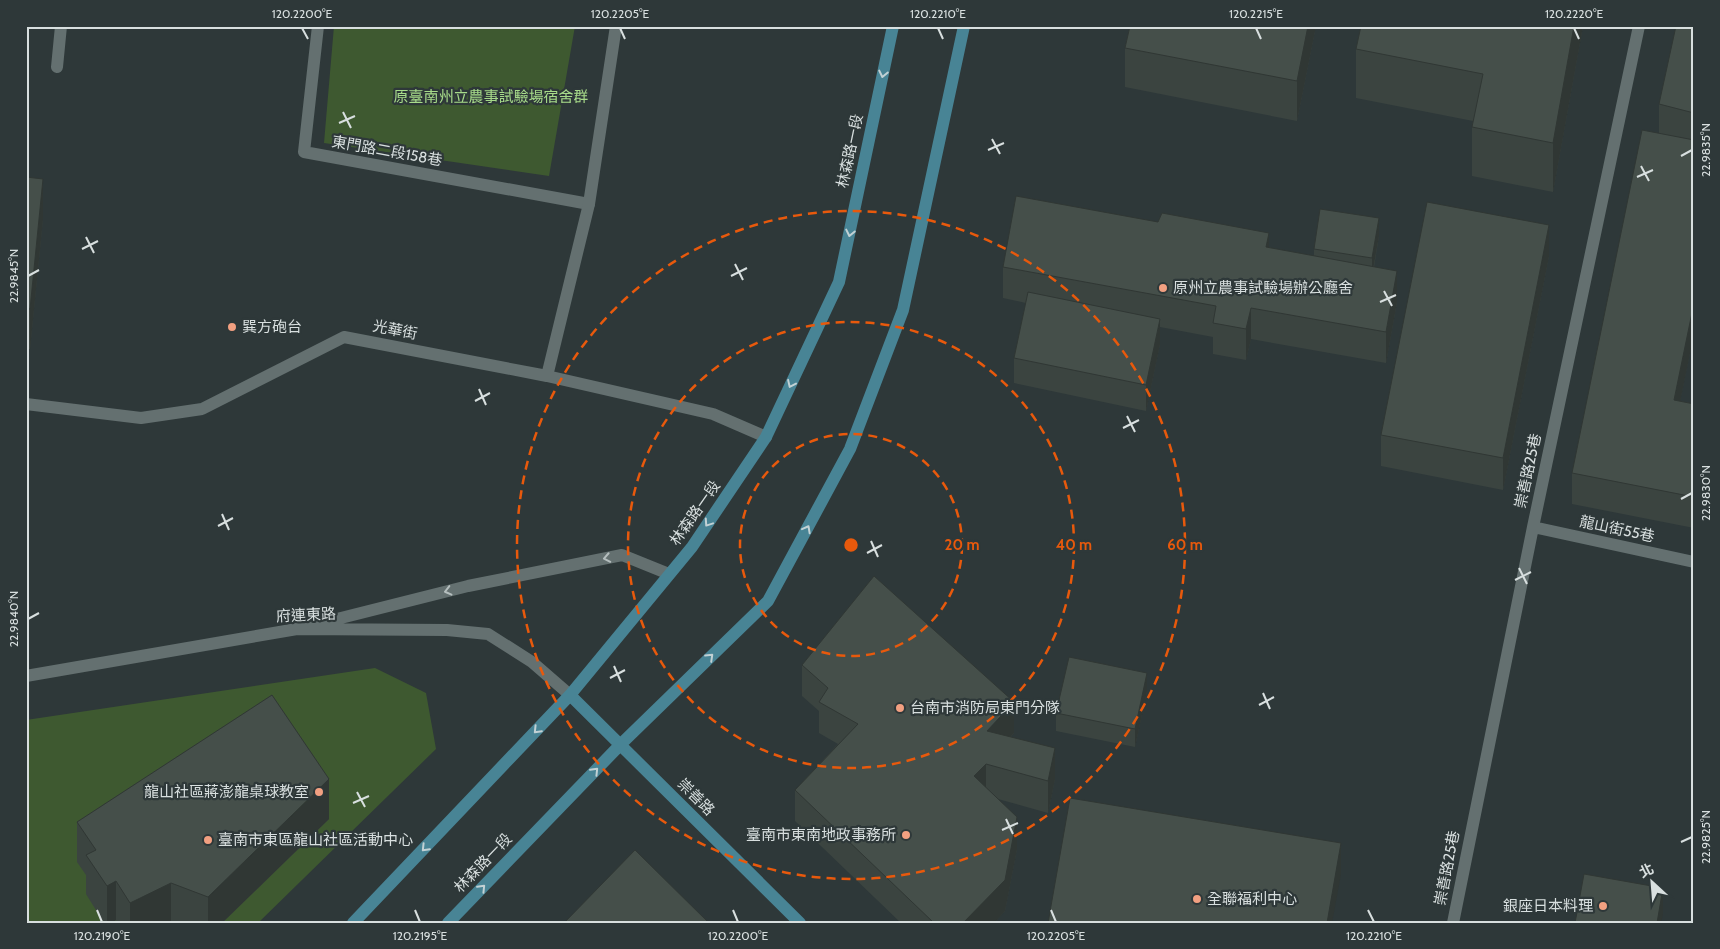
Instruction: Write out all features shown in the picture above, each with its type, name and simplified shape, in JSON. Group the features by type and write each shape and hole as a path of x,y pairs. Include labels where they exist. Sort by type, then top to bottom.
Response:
{"street":[{"path":"57,67 61,26"},
{"name":"東門路二段158巷","path":"318,26 304,152 589,204"},
{"path":"547,376 589,204 616,26"},
{"name":"林森路一段","path":"353,923 570,695 692,547 766,437 839,282 893,26"},
{"name":"林森路一段","path":"448,923 621,744 768,601 850,449 903,310 964,26"},
{"name":"崇善路25巷","path":"1453,923 1533,527 1639,26"},
{"name":"光華街","path":"26,404 141,418 202,409 344,337 547,376 713,414 766,437"},
{"name":"龍山街55巷","path":"1533,527 1694,562"},
{"path":"297,629 468,586 622,555 669,574"},
{"name":"府連東路","path":"26,676 297,629 447,630 488,634 532,662 570,695"},
{"name":"崇善路","path":"570,695 800,923"}],"green space":[{"name":"原臺南州立農事試驗場宿舍群","path":"334,26 575,26 549,176 324,143"},
{"path":"375,668 426,693 436,749 258,923 26,923 26,720"}],"building":[{"path":"1130,26 1308,26 1297,81 1125,48"},
{"path":"1361,26 1574,26 1553,143 1472,127 1483,74 1356,49"},
{"path":"1676,26 1694,26 1694,113 1659,104"},
{"path":"1642,130 1694,140 1694,303 1674,400 1694,404 1694,497 1572,473"},
{"path":"26,177 43,179 30,309 26,309"},
{"path":"1016,196 1158,222 1162,213 1269,233 1266,247 1397,271 1386,332 1251,308 1246,329 1213,323 1216,306 1003,267"},
{"path":"1427,202 1549,225 1503,458 1381,435"},
{"path":"1320,209 1379,218 1372,258 1314,249"},
{"path":"1028,292 1160,319 1146,385 1014,358"},
{"path":"874,576 1014,702 987,731 1055,748 1048,781 986,764 974,776 1017,817 1005,880 963,923 934,923 795,790 858,724 819,702 828,688 802,665"},
{"path":"1069,657 1147,673 1135,729 1056,713"},
{"name":"臺南市東區龍山社區活動中心","path":"272,695 329,779 208,897 171,883 130,903 116,881 107,886 86,855 96,850 77,822"},
{"name":"全聯福利中心","path":"1070,798 1341,843 1327,923 1048,923"},
{"path":"635,850 709,923 564,923"},
{"path":"1584,874 1663,888 1657,923 1575,923"}],"place":[{"name":"原州立農事試驗場辦公廳舍","path":"1163,288"},
{"name":"巽方砲台","path":"232,327"},
{"name":"台南市消防局東門分隊","path":"900,708"},
{"name":"龍山社區蔣澎龍桌球教室","path":"319,792"},
{"name":"臺南市東南地政事務所","path":"906,835"},
{"name":"臺南市東區龍山社區活動中心","path":"208,840"},
{"name":"全聯福利中心","path":"1197,899"},
{"name":"銀座日本料理","path":"1603,906"}]}
